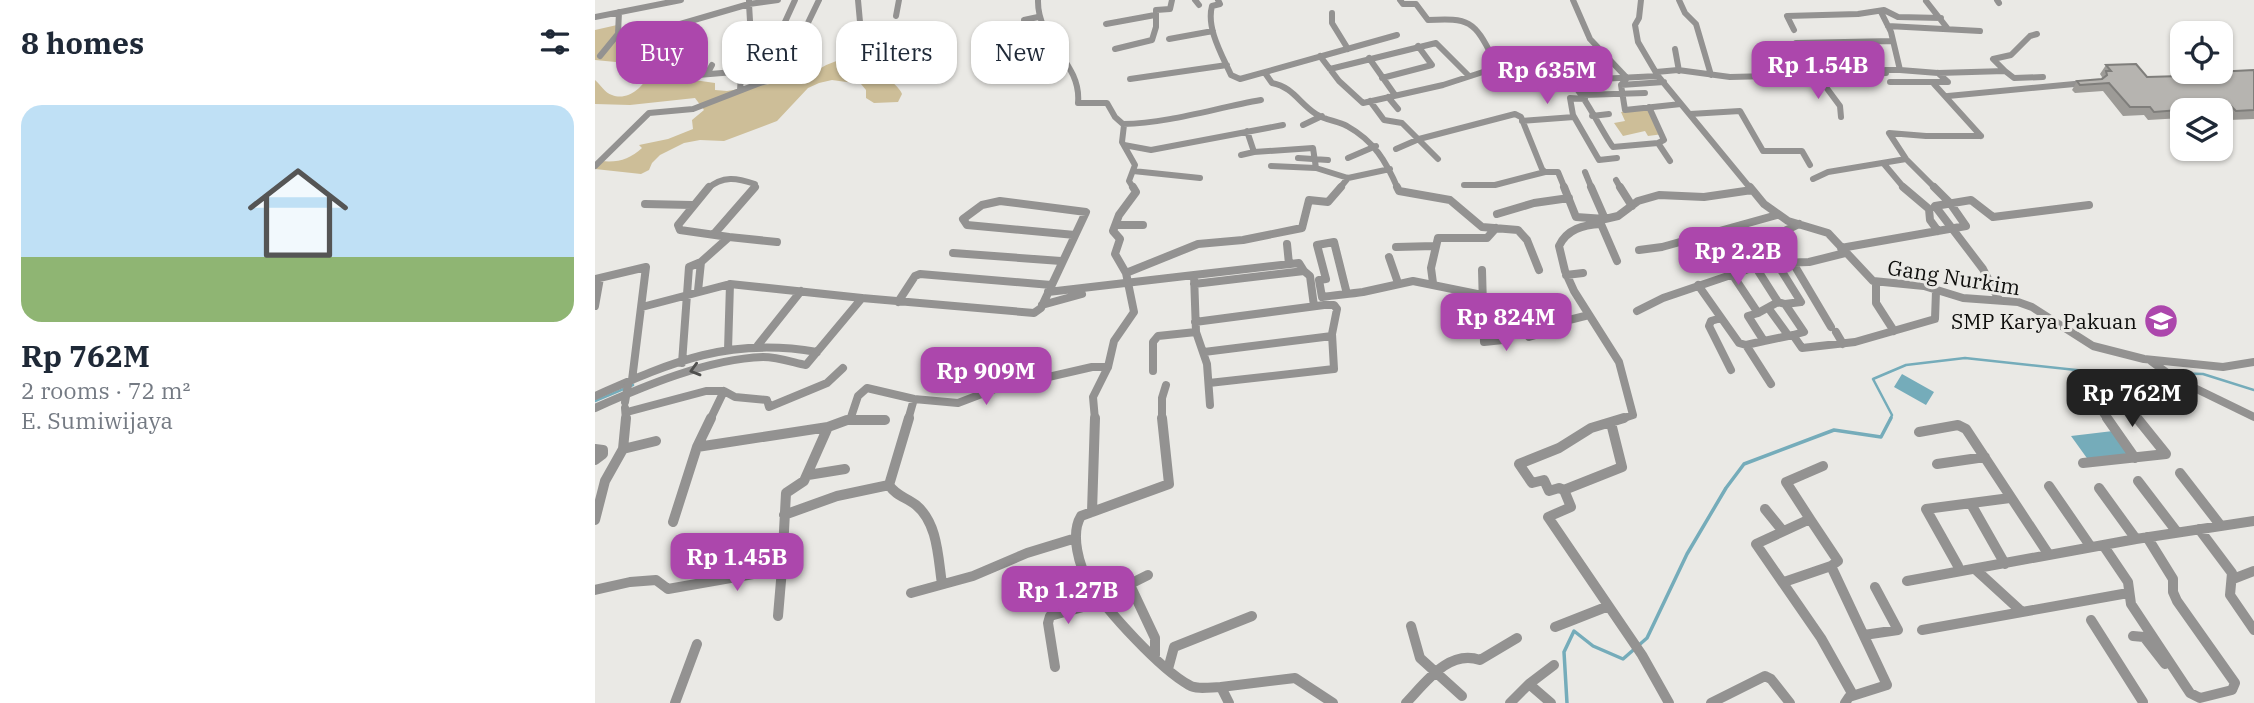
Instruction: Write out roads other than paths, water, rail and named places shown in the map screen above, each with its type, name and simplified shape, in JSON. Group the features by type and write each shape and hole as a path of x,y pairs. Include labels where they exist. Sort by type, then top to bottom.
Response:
{"street":[{"path":"595,17 681,0"},
{"path":"688,21 749,2 778,0"},
{"path":"785,21 795,0"},
{"path":"595,166 649,113 693,109 740,90 816,68 806,55 812,36 804,31 819,0"},
{"path":"858,0 860,21"},
{"path":"896,16 898,0"},
{"path":"1038,0 1040,21"},
{"path":"1115,48 1144,44 1152,40 1156,27 1156,10 1170,9 1172,0"},
{"path":"1218,0 1220,4 1212,6 1209,12 1213,31 1231,75 1240,79 1397,35"},
{"path":"1320,56 1362,103 1508,67 1503,59 1493,58 1477,32 1461,19 1428,20 1416,4 1403,4 1400,0"},
{"path":"1573,0 1576,14 1590,40 1622,68 1627,78"},
{"name":"Gang Nurkim","path":"1641,0 1639,18 1635,25 1636,38 1657,74 1681,104 1752,190 1777,215 1825,231 1869,279 1876,283 1924,286 1963,298 2012,300 2032,307 2093,346 2151,361 2223,367 2254,362"},
{"path":"1679,0 1685,13 1696,24 1711,75"},
{"path":"1882,0 1900,71"},
{"path":"1926,1 1948,29"},
{"path":"749,2 750,21"},
{"path":"1794,30 1787,16 1883,11 1898,17 1941,18"},
{"path":"600,56 618,34 619,12"},
{"path":"1332,13 1332,23 1348,49"},
{"path":"1106,24 1155,15"},
{"path":"1024,20 1038,17"},
{"path":"1888,26 1980,31"},
{"path":"1169,39 1213,31"},
{"path":"2037,34 2030,36 2011,55 1993,59 2014,78 2043,76"},
{"path":"1380,41 1389,53"},
{"path":"1796,43 1893,41"},
{"path":"1330,69 1439,43 1468,75"},
{"path":"1383,78 1432,65 1418,46"},
{"path":"1675,49 1679,71"},
{"path":"1369,58 1383,78 1398,110"},
{"path":"712,65 708,74 722,73"},
{"path":"1130,79 1227,65"},
{"path":"1069,69 1080,89 1078,103 1107,103 1115,117 1123,124 1158,123 1214,108 1261,100"},
{"path":"1617,158 1598,160 1574,117 1570,90 1576,86 1599,79 1679,71 1711,75 1817,75 1887,74 1885,70 1938,73 2005,71"},
{"path":"1265,73 1273,85 1290,89 1309,108 1361,134 1376,146 1399,191 1450,200 1477,224 1518,230 1523,234 1539,270"},
{"path":"1890,82 1948,82 1938,73"},
{"path":"1817,75 1840,106 1841,117"},
{"path":"1627,78 1621,85 1625,110 1681,104"},
{"path":"1621,85 1664,82"},
{"path":"1948,96 2095,82"},
{"path":"1542,83 1576,86 1584,97 1591,116 1613,147 1658,144 1664,139 1649,107"},
{"path":"740,84 740,90"},
{"path":"1637,311 1663,298 1755,266 1775,262 1793,263 1966,225 1950,203 1906,159 1890,132 1918,136 1960,133 1981,136 1948,96 1934,84"},
{"path":"1282,92 1290,89"},
{"path":"1570,99 1645,93"},
{"path":"1370,101 1384,120 1402,123 1438,159"},
{"path":"1690,114 1740,111 1763,151 1802,151 1810,165"},
{"path":"1396,149 1419,139 1518,114 1545,172"},
{"path":"1591,116 1609,114"},
{"path":"1303,125 1322,116"},
{"path":"1522,121 1574,117"},
{"path":"1092,512 1096,436 1093,397 1108,367 1114,341 1134,312 1126,273 1115,254 1121,241 1114,232 1116,225 1136,192 1129,182 1135,165 1124,145 1123,124"},
{"path":"1124,145 1150,150 1283,125"},
{"path":"1247,131 1254,152"},
{"path":"1658,144 1670,161"},
{"path":"1348,158 1376,146"},
{"path":"1241,155 1313,148 1315,168"},
{"path":"1298,158 1328,160"},
{"path":"1813,179 1828,172 1906,159"},
{"path":"1884,164 1906,190 1929,208 1930,220 1938,231"},
{"path":"1271,166 1315,168 1348,178 1390,169"},
{"path":"1464,184 1495,185 1556,170 1581,226"},
{"path":"1133,171 1201,178"},
{"path":"1585,172 1605,219"},
{"path":"1126,273 1198,244 1243,240 1303,229 1309,200 1328,202 1348,178"},
{"path":"714,234 755,188 755,184 721,179 692,205 678,229 729,237 778,242"},
{"path":"1616,180 1632,206"},
{"path":"1576,217 1605,219 1626,212 1632,206 1658,195 1704,197 1752,190"},
{"path":"1497,214 1534,203 1569,198"},
{"path":"2000,300 1983,269 1935,208 1974,200 1993,217 2089,205"},
{"path":"642,307 730,284 1028,313 1038,311 1042,305 1086,212 1084,208 995,201 970,212 962,221 967,225 1075,235"},
{"path":"645,204 692,205"},
{"path":"1639,250 1662,247 1777,215"},
{"path":"1764,341 1748,316 1781,303 1801,302 1764,241 1799,224"},
{"path":"1116,225 1143,225"},
{"path":"1611,423 1622,467 1564,490 1559,488 1549,491 1544,480 1532,483 1519,464 1559,448 1591,428 1633,415 1619,362 1566,275 1559,246 1566,235 1581,226 1602,225 1617,261"},
{"path":"1433,283 1431,275 1435,246 1441,237 1487,238 1496,228"},
{"path":"682,363 688,269 701,262 729,237"},
{"path":"1347,294 1333,242 1317,245 1326,279 1319,280 1322,297 1347,294 1398,283 1433,283 1482,295"},
{"path":"1287,244 1289,264"},
{"path":"1396,247 1435,246"},
{"path":"953,253 1061,261"},
{"path":"1389,257 1398,283"},
{"path":"698,291 701,262"},
{"path":"1793,263 1843,344"},
{"path":"1194,280 1300,264 1310,276 1314,306"},
{"path":"595,306 597,278 643,266 646,268 626,407 623,449 605,481 595,520"},
{"path":"1698,285 1736,341 1746,345 1804,332 1755,266"},
{"path":"1482,270 1484,342 1503,340 1511,328 1522,328 1529,337 1566,326 1569,320 1590,315"},
{"path":"1042,305 1068,296 1140,284 1304,271"},
{"path":"898,302 915,276 923,273 1050,289 1129,286"},
{"path":"1566,275 1583,273"},
{"path":"1732,274 1758,313"},
{"path":"1194,280 1196,332 1204,352 1210,405"},
{"path":"1876,283 1874,300 1879,313 1893,331"},
{"path":"728,350 730,284"},
{"path":"759,358 763,346 801,291"},
{"path":"1769,309 1802,348 1843,344 1937,318 1936,291"},
{"path":"595,408 630,384 702,368 759,358 806,365 862,298"},
{"path":"1195,321 1334,304 1336,307 1332,336 1334,369 1209,383"},
{"path":"1721,318 1711,321 1709,325 1731,370"},
{"path":"1153,372 1153,342 1158,336 1196,332"},
{"path":"1204,352 1332,336"},
{"path":"1746,345 1771,384"},
{"path":"595,396 682,363 728,350 763,346 817,352"},
{"path":"2151,361 2165,372 2254,417"},
{"path":"850,420 858,396 867,388 914,398 958,403 1021,379 1044,378 1092,367 1108,367"},
{"path":"626,407 695,392 724,391 735,397 767,400 769,407 827,383 843,368"},
{"path":"2134,458 2091,397 2117,394 2165,372"},
{"path":"1166,385 1162,403 1162,435 1169,484 1077,519 1076,538 1088,581 1168,669 1192,687 1221,687 1295,678 1333,703"},
{"path":"673,522 697,447 724,391"},
{"path":"2083,463 2164,456 2166,453 2117,394"},
{"path":"914,398 889,485 893,492 919,508 924,515 933,539 942,584"},
{"path":"778,616 786,493 802,484 808,475 828,427 833,422 885,421"},
{"path":"697,447 747,442 828,427"},
{"path":"1920,432 1963,427 2049,555"},
{"path":"623,449 656,442"},
{"path":"595,449 603,450 603,454 595,460"},
{"path":"1937,464 1985,457"},
{"path":"1784,582 1831,566 1838,561 1786,482 1823,466"},
{"path":"808,475 845,469"},
{"path":"2181,473 2221,526"},
{"path":"2138,481 2177,532"},
{"path":"784,514 837,496 889,485"},
{"path":"2049,486 2091,547"},
{"path":"2099,488 2173,579 2173,592 2177,601 2235,683 2234,689 2200,698 2192,695 2131,604 2128,582 2103,545"},
{"path":"1564,490 1571,507 1548,517 1606,607 1642,656 1669,703"},
{"path":"1958,566 1926,509 2010,498"},
{"path":"1972,503 2005,564"},
{"path":"1765,509 1781,530"},
{"path":"1809,519 1756,544 1821,638 1849,699 1887,685 1831,566"},
{"path":"1907,580 2199,528 2254,521"},
{"path":"2199,528 2234,579"},
{"path":"911,593 973,576 1027,553 1076,538"},
{"path":"595,590 629,582 656,580 668,589 782,569"},
{"path":"1975,569 2022,612"},
{"path":"2254,571 2234,579 2229,592 2231,599 2254,630"},
{"path":"1055,667 1048,623 1050,616 1104,599 1148,575"},
{"path":"1129,583 1156,638 1155,655"},
{"path":"1864,635 1899,630 1875,587"},
{"path":"1922,630 2128,593"},
{"path":"1555,628 1606,607"},
{"path":"1168,669 1173,650 1178,645 1252,616"},
{"path":"2091,620 2146,703"},
{"path":"1411,626 1420,658 1462,696"},
{"path":"2133,636 2139,635 2148,642 2194,703"},
{"path":"1406,703 1437,672 1463,656 1480,660 1517,638"},
{"path":"675,703 697,644"},
{"path":"1510,703 1554,665"},
{"path":"1711,703 1765,676 1771,679 1790,703"},
{"path":"1529,684 1551,703"},
{"path":"1221,687 1229,703"}],"water":[{"path":"1902,374 1934,392 1926,405 1894,387"},
{"path":"2113,431 2131,456 2089,461 2071,436"}],"waterway":[{"path":"1890,420 1892,415 1873,379 1906,365 1965,358 2104,373 2162,373"},
{"path":"2172,373 2203,374 2254,390"},
{"path":"595,401 633,385"},
{"path":"1567,703 1564,652 1574,631 1593,646 1623,659 1647,638 1687,554 1726,488 1744,464 1834,430 1881,437 1890,420"}],"place":[{"name":"SMP Karya Pakuan","path":"2161,321"}]}
